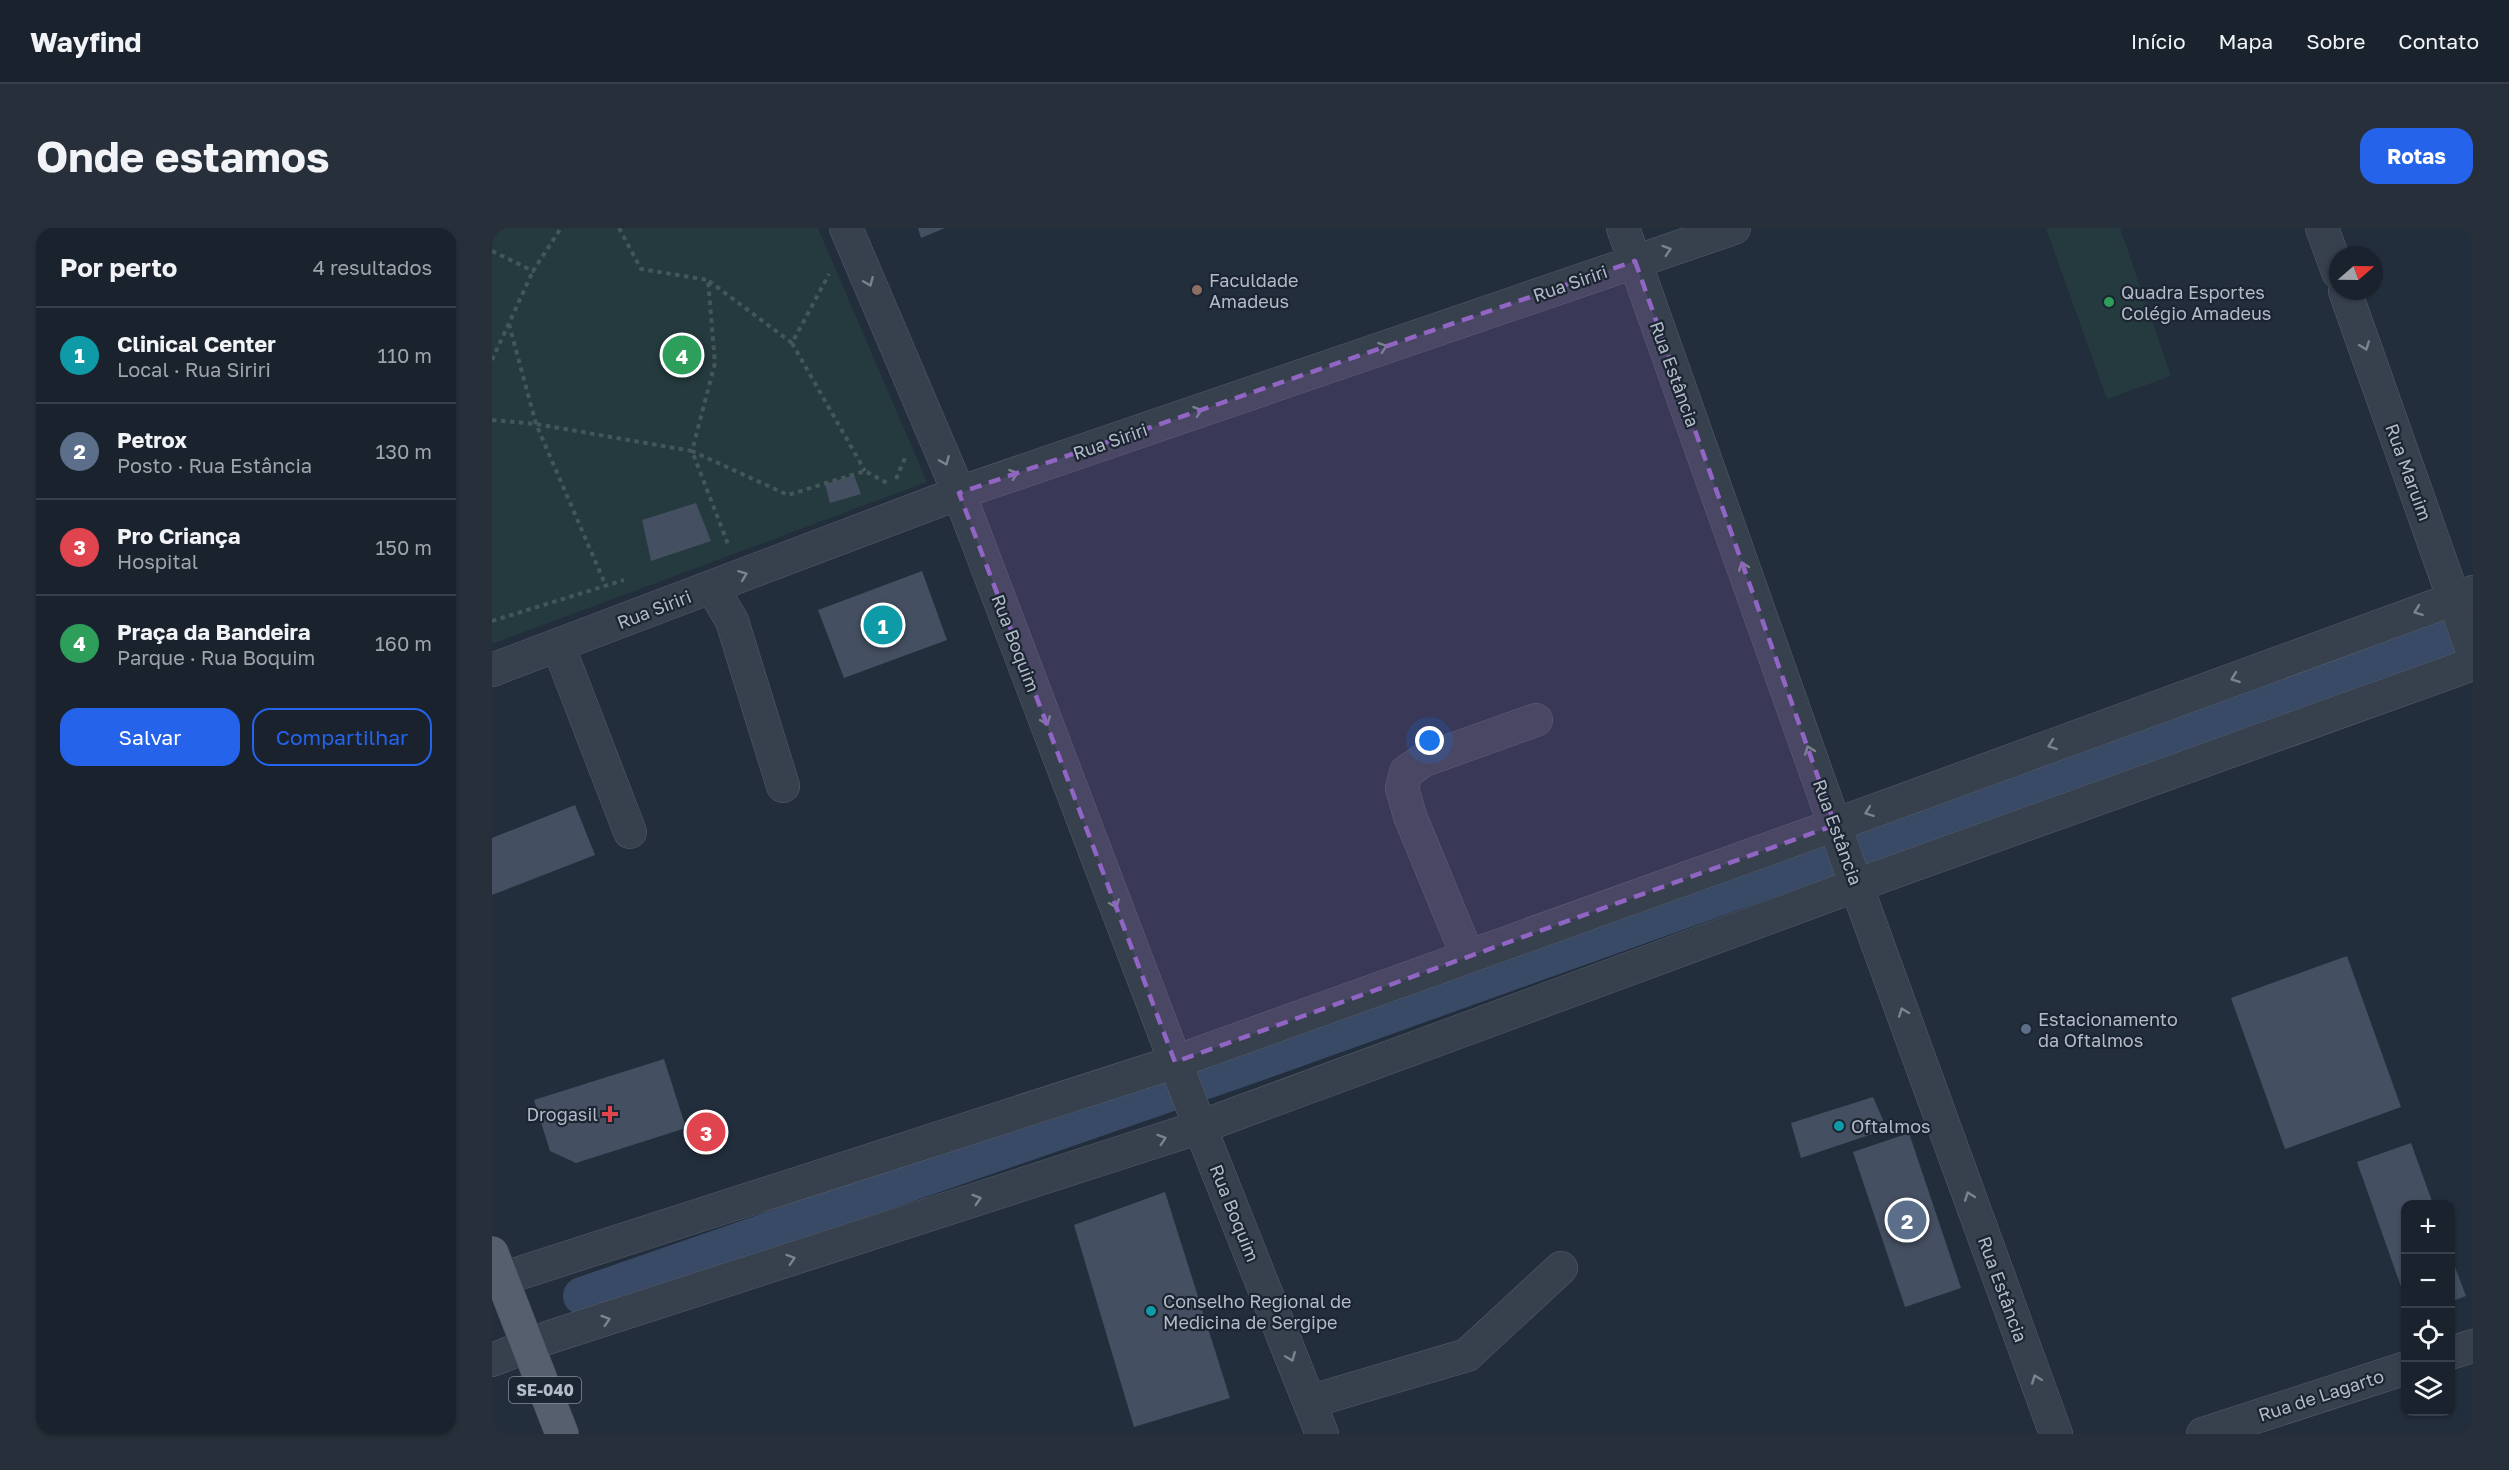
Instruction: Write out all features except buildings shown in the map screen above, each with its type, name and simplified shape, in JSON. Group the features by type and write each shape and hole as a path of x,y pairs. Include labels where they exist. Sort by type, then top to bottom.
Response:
{"main road":[{"path":"502,1271 539,1342"},
{"name":"SE-040","path":"539,1342 562,1434"}],"street":[{"name":"Rua Boquim","path":"846,228 958,493 1197,1118 1316,1420"},
{"name":"Rua Estância","path":"1623,228 1854,878 2056,1434"},
{"name":"Rua Siriri","path":"492,670 958,493 1734,228"},
{"path":"2322,228 2329,247"},
{"name":"Rua Maruim","path":"2348,300 2467,627"},
{"path":"712,586 732,621 783,786"},
{"path":"502,1271 1179,1069 1467,957 1838,832 2467,627"},
{"path":"492,1360 1197,1118 1854,878 2467,627"},
{"path":"558,645 630,832"},
{"path":"1467,957 1410,816 1402,788 1406,772 1424,760 1536,720"},
{"path":"1316,1420 1322,1398 1467,1355 1561,1268"},
{"path":"2455,1352 2473,1346"},
{"name":"Rua de Lagarto","path":"2203,1434 2401,1370"}],"path":[{"path":"492,360 533,271 561,228"},
{"path":"619,228 641,269 708,280 792,343 866,471 893,486"},
{"path":"492,251 533,271"},
{"path":"792,343 831,270 836,281"},
{"path":"708,280 715,363 692,451 729,547 718,550"},
{"path":"509,324 536,424 606,586"},
{"path":"492,420 536,424 692,451 788,495 866,471"},
{"path":"882,490 893,486 908,451"},
{"path":"492,621 628,579"}],"highlighted area":[{"path":"1635,261 1835,825 1175,1062 959,493"}],"green space":[{"path":"492,228 818,228 927,482 492,644"},
{"name":"Quadra Esportes Colégio Amadeus","path":"2046,228 2120,228 2171,376 2107,399"}],"waterway":[{"path":"582,1296 1249,1065 2473,627"}],"place":[{"name":"Faculdade Amadeus","path":"1197,290"},
{"name":"Quadra Esportes Colégio Amadeus","path":"2109,302"},
{"name":"Praça da Bandeira","path":"682,355"},
{"name":"Clinical Center","path":"883,625"},
{"name":"Estacionamento da Oftalmos","path":"2026,1029"},
{"name":"Drogasil","path":"610,1114"},
{"name":"Oftalmos","path":"1839,1126"},
{"name":"Pro Criança","path":"706,1132"},
{"name":"Petrox","path":"1907,1220"},
{"name":"Conselho Regional de Medicina de Sergipe","path":"1151,1311"}]}
